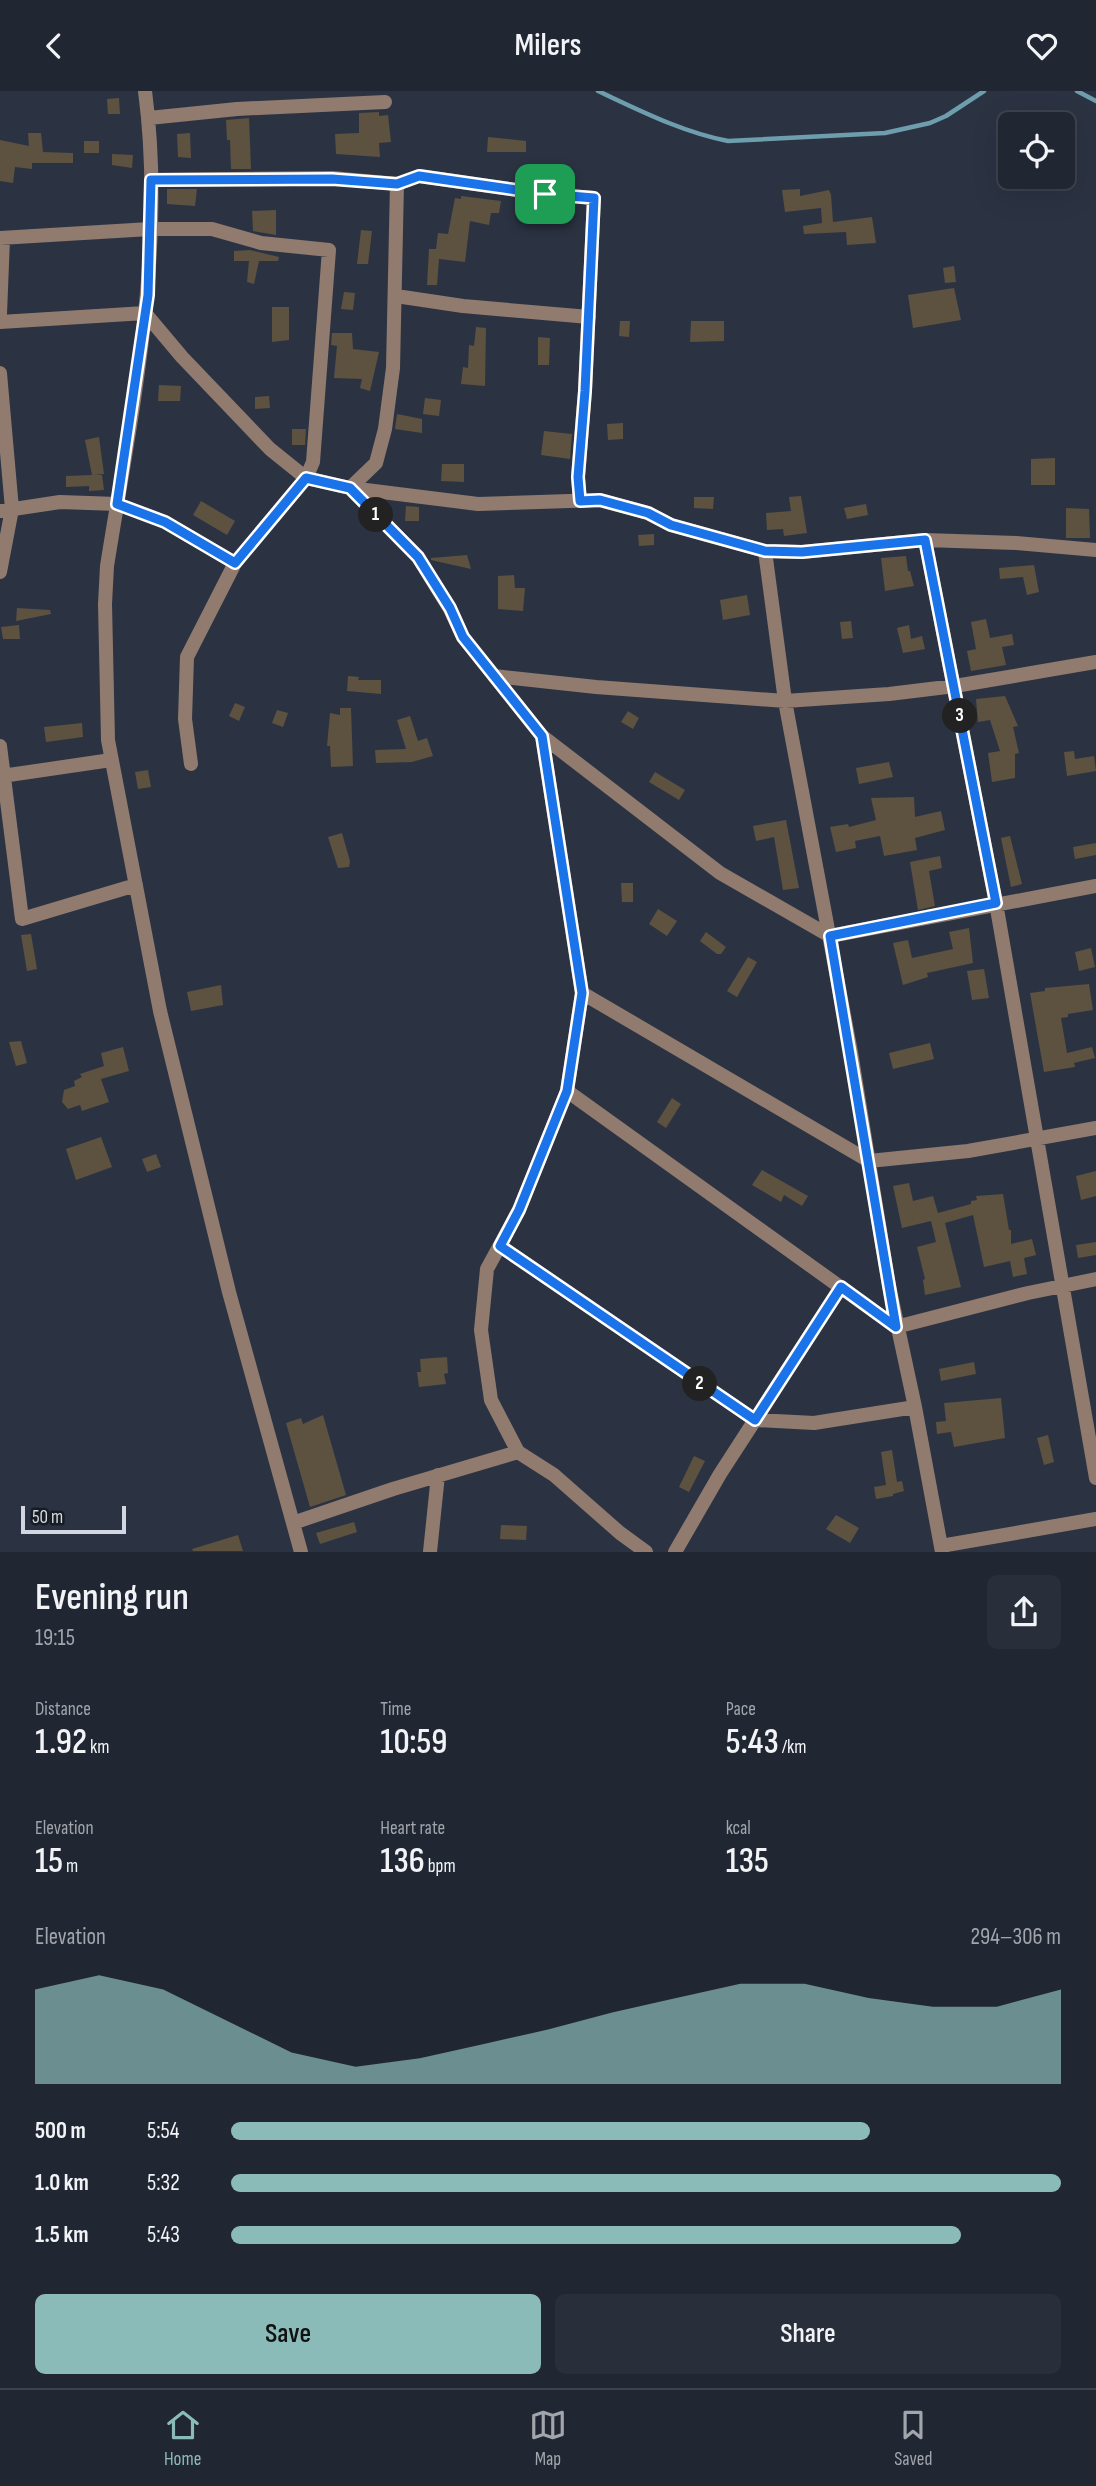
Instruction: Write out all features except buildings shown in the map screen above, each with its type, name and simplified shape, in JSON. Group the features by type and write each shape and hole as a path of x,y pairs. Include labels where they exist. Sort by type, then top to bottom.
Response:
{"street":[{"path":"145,91 149,118 150,229 145,313 107,566 105,604 108,740 170,1051 229,1292 301,1552"},
{"path":"149,118 237,109 385,102"},
{"path":"151,180 332,179 397,184 419,176 545,194 594,198 578,477 580,501"},
{"path":"350,488 376,463 385,429 393,368 397,184"},
{"path":"0,314 2,239 150,229 212,229 261,243 329,250 313,462 306,478 235,563 187,657 186,719 191,764"},
{"path":"396,296 463,306 589,317"},
{"path":"0,322 145,313"},
{"path":"145,313 270,449 306,478 350,488 478,504 600,500 648,513 671,525 765,551 802,552 925,540 1016,543 1096,550"},
{"path":"0,373 6,510 0,572"},
{"path":"350,488 418,557 450,608 463,637 542,736 720,873 830,936 1096,886"},
{"path":"6,510 60,502 117,504 165,522 235,563"},
{"path":"925,540 996,903 1096,1478"},
{"path":"765,551 785,701 830,936 896,1327 915,1407 942,1549 1096,1519"},
{"path":"494,676 596,687 785,701 889,694 955,686 1096,662"},
{"path":"542,736 582,993 567,1091 519,1210 487,1269 481,1331 491,1400 518,1452 554,1475 620,1534 646,1552"},
{"path":"0,746 22,919 135,885"},
{"path":"2,776 111,760"},
{"path":"582,993 869,1161 968,1151 1096,1128"},
{"path":"567,1091 896,1327"},
{"path":"500,1246 755,1420 814,1423 915,1407"},
{"path":"896,1327 1096,1279"},
{"path":"675,1552 720,1474 841,1287"},
{"path":"293,1523 438,1475 518,1452"},
{"path":"430,1552 438,1475"}],"waterway":[{"path":"598,91 678,126 728,141 885,133 930,123 946,116 984,91"},
{"path":"1077,91 1096,101"}],"route":[{"path":"419,176 545,194 594,198 578,477 580,501 600,500 648,513 671,525 765,551 802,552 925,540 996,903 830,936 896,1327 841,1287 755,1420 500,1246 519,1210 567,1091 582,993 542,736 463,637 450,608 418,557 350,488 306,478 235,563 165,522 117,504 148,295 151,180 332,179 397,184 419,176"}]}
